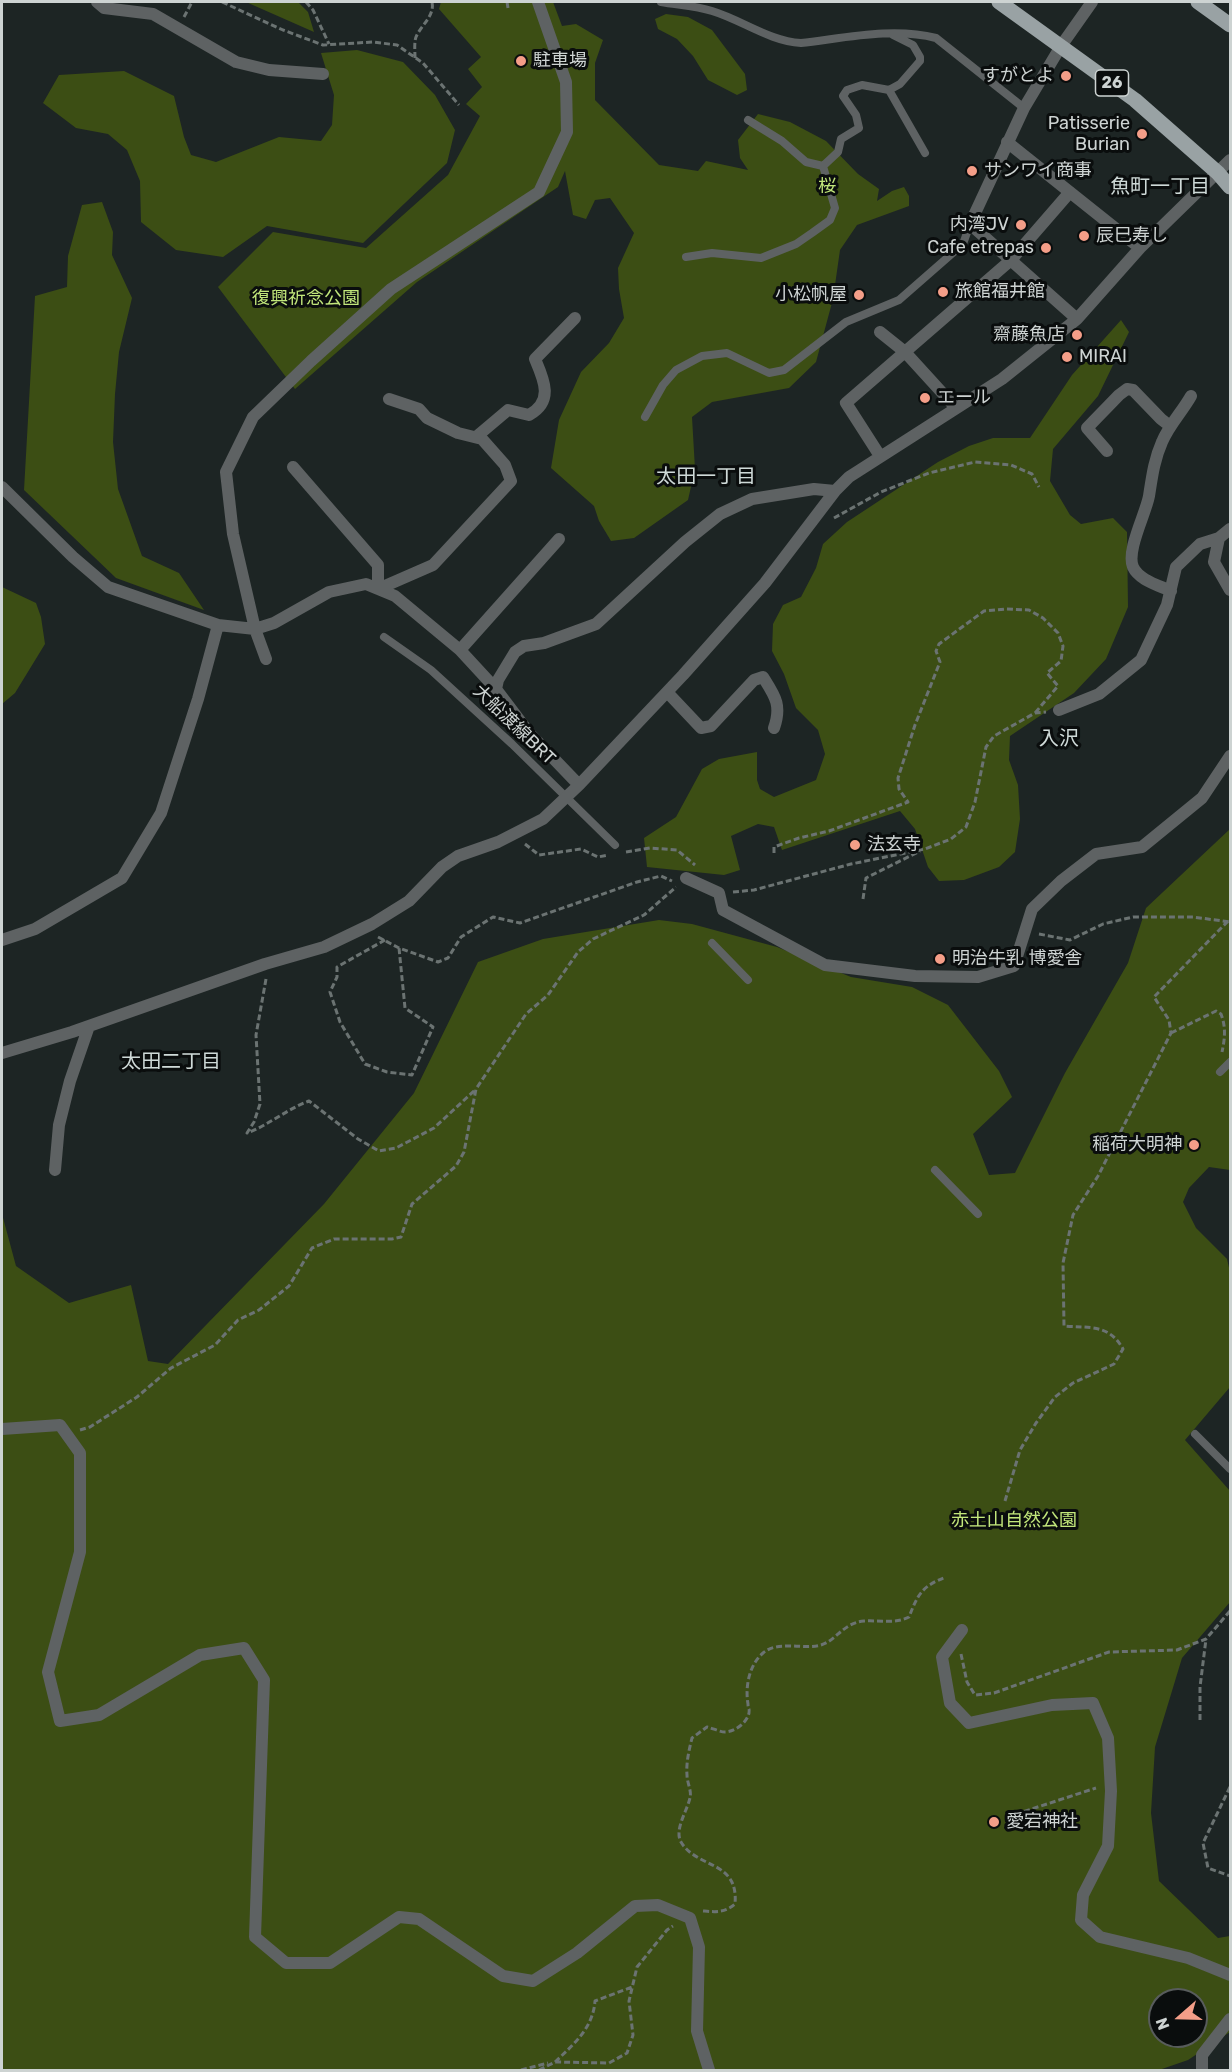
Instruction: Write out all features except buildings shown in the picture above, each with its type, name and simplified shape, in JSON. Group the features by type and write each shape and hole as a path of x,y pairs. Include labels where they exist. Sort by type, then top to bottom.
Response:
{"main road":[{"name":"26","path":"999,2 1135,100 1218,173 1230,187"},
{"path":"1198,2 1230,25"}],"street":[{"path":"98,2 104,8 153,14 236,62 269,70 322,74"},
{"path":"266,659 255,629 233,534 226,472 254,417 311,361 391,289 538,192 567,132 566,82 538,2"},
{"path":"1077,319 970,224 1024,108 1061,46 1092,2"},
{"path":"1007,142 1140,248"},
{"path":"2,1053 89,1026 265,964 324,947 372,924 409,901 442,867 458,856 498,842 543,819 579,785 667,692 765,583 834,491 849,477 880,456 1002,379 1077,319 1140,248 1230,160"},
{"path":"880,456 846,403 1011,261 1070,192"},
{"path":"476,437 508,410 529,415 536,411 545,396 545,384 535,359 575,318"},
{"path":"880,332 905,352 956,408"},
{"path":"1107,451 1087,428 1119,394 1127,389 1133,390 1170,426"},
{"path":"1171,591 1142,578 1133,567 1131,555 1149,497 1152,473 1161,443 1191,396"},
{"path":"378,589 433,565 511,481 505,465 482,439 458,433 427,418 419,409 389,399"},
{"path":"293,467 378,565 378,589"},
{"path":"2,488 73,557 108,587 218,625 255,629 274,623 329,592 366,584 395,596 460,650 496,689 530,734 579,785"},
{"path":"496,689 498,680 514,652 524,646 544,643 596,624 685,542 720,514 752,500 814,489 834,491"},
{"path":"1059,710 1099,694 1141,660 1167,605 1176,567 1200,544 1219,538 1230,530"},
{"path":"1219,538 1214,562 1230,590"},
{"path":"460,650 559,539"},
{"path":"2,940 35,929 122,878 160,813 198,699 218,625"},
{"path":"667,692 701,728 711,726 754,680 763,677 778,704 778,716 774,728"},
{"path":"686,878 720,892 723,909 825,965 915,976 978,977 1014,966 1032,909 1061,881 1096,854 1142,847 1202,798 1230,756"},
{"path":"55,1170 59,1125 70,1082 89,1026"},
{"path":"2,1429 60,1425 80,1453 80,1552 48,1671 60,1721 99,1715 200,1655 244,1648 264,1680 255,1937 286,1964 330,1963 399,1917 419,1918 503,1976 533,1981 577,1953 635,1906 658,1905 690,1918 699,1947 697,2031 709,2070"},
{"path":"960,1634 942,1657 950,1703 969,1723 1052,1705 1093,1703 1108,1738 1108,1846 1083,1895 1081,1920 1100,1937 1188,1958 1230,1975"},
{"path":"1202,2070 1202,2055 1230,2019"}],"lane":[{"path":"661,2 712,11 772,37 790,42 801,43 891,33 922,35 936,39 1024,108"},
{"path":"823,166 838,152 841,139 860,128 856,115 843,96 847,90 862,85 889,90 900,84 920,61 914,45 891,33"},
{"path":"889,90 925,153"},
{"path":"748,120 782,141 806,162 823,166"},
{"path":"686,257 712,253 761,258 796,244 830,220 835,208 823,166"},
{"path":"645,417 663,385 676,370 702,356 727,352 769,373 784,370 846,322 899,300 963,243 970,224"},
{"name":"大船渡線BRT","path":"384,637 431,670 512,744 615,845"},
{"path":"712,944 748,980"},
{"path":"1220,1072 1230,1062"},
{"path":"935,1170 978,1214"},
{"path":"1196,1434 1229,1467"}],"path":[{"path":"222,2 282,30 323,45 373,42 397,45 423,63 459,105"},
{"path":"306,2 313,10 328,44"},
{"path":"415,57 415,38 424,27 433,7 432,2"},
{"path":"507,2 508,8"},
{"path":"831,519 881,492 929,473 975,462 1011,465 1032,474 1039,487"},
{"path":"774,853 774,847 829,831 908,802 899,789 898,778 915,725 940,662 936,651 939,644 984,611 1029,610 1043,618 1058,633 1063,646 1061,661 1047,673 1058,686 1035,713 994,736 986,747 975,802 966,827 951,839 866,878 863,899"},
{"path":"1035,713 1059,710"},
{"path":"720,892 754,890 851,864 925,849"},
{"path":"265,964 267,977 256,1035 260,1104 254,1122 247,1133 261,1128 309,1101 358,1139 379,1151 396,1148 434,1128 476,1089 526,1014 548,995 578,952 593,939 644,915 680,884 661,876 637,882 520,923 493,917 461,937 448,958 438,962 399,948 372,935 372,924"},
{"path":"1025,932 1070,940 1103,924 1134,917 1193,917 1230,921"},
{"path":"1005,1502 1020,1450 1055,1397 1073,1383 1114,1364 1123,1349 1116,1338 1102,1329 1064,1326 1062,1263 1073,1215 1098,1176 1171,1033 1169,1020 1154,998 1230,921"},
{"path":"386,940 337,967 337,977 330,992 340,1022 365,1064 387,1072 412,1075 433,1027 405,1008 399,948"},
{"path":"1171,1033 1216,1011 1221,1014 1225,1024 1225,1036 1220,1072"},
{"path":"67,1434 90,1427 137,1397 171,1368 215,1345 238,1320 259,1310 289,1286 312,1248 334,1239 401,1237 412,1204 456,1166 464,1152 476,1089"},
{"path":"521,2070 555,2062 609,2063 627,2053 633,2035 629,2001 637,1967 667,1930 704,1910 722,1912 735,1904 736,1893 732,1881 725,1873 687,1849 680,1840 680,1828 691,1796 686,1777 692,1738 707,1727 724,1732 736,1729 746,1720 750,1711 748,1682 752,1667 760,1655 776,1647 819,1646 829,1642 844,1628 862,1621 901,1621 909,1617 917,1595 930,1583 946,1577"},
{"path":"960,1634 967,1682 975,1695 994,1693 1109,1652 1177,1650 1206,1639 1230,1611"},
{"path":"1200,1720 1200,1687 1206,1639"},
{"path":"1006,1817 1109,1783"},
{"path":"1230,1787 1203,1843 1208,1868 1230,1876"},
{"path":"539,2070 555,2062 578,2039 594,2015 596,2001 632,1987"}],"green space":[{"path":"246,2 298,2 308,12 314,32"},
{"path":"441,2 553,2 562,26 576,24 603,40 595,63 595,100 659,165 698,171 706,161 748,170 740,158 738,140 758,114 790,122 826,141 858,174 879,189 877,201 892,191 904,187 909,196 909,206 857,225 840,250 833,299 816,362 789,388 712,402 692,417 695,469 688,500 634,538 611,541 599,521 594,506 551,468 559,420 581,372 609,343 624,318 618,268 634,233 610,198 595,200 586,219 573,215 565,171 558,187 417,282 295,389 218,287 273,232 366,248 448,175 480,116 466,104 482,87 468,69 481,57 439,9"},
{"path":"666,14 688,17 712,30 745,74 747,90 737,95 708,80 693,56 677,39 658,29 655,19"},
{"path":"357,50 403,62 435,95 455,130 447,163 363,243 267,226 223,257 176,250 141,222 140,181 127,150 108,134 76,128 43,103 59,75 124,71 174,96 191,155 216,162 279,137 321,141 332,125 334,95 321,53"},
{"path":"102,202 113,232 112,255 132,298 119,352 115,394 113,442 118,489 142,556 179,573 204,610 116,578 24,490 35,296 67,287 68,256 82,205"},
{"path":"1121,320 1129,332 1098,396 1053,449 1050,481 1070,515 1081,524 1113,518 1127,532 1128,607 1106,659 1074,693 1010,736 1009,760 1018,785 1020,819 1015,852 999,867 964,880 939,881 928,867 915,829 900,811 782,850 774,827 758,824 731,836 740,870 724,875 647,867 644,838 676,817 702,769 719,759 757,752 757,780 760,789 774,797 816,780 825,754 818,730 796,708 784,674 772,651 773,624 783,605 801,597 816,568 823,544 847,522 938,462 969,446 993,438 1030,438 1072,375"},
{"path":"2,587 36,603 41,617 45,644 15,693 2,704"},
{"name":"赤土山自然公園","path":"1230,829 1230,1170 1209,1167 1189,1188 1183,1202 1196,1228 1227,1259 1230,1272 1230,1387 1185,1440 1230,1491 1230,1602 1182,1658 1155,1747 1151,1813 1159,1881 1218,1938 1230,1936 1230,2032 1208,2047 1208,1988 1148,1988 1148,2048 1206,2048 1188,2060 1159,2070 2,2070 2,1214 16,1266 69,1303 131,1285 148,1361 168,1364 324,1204 414,1093 478,962 543,939 659,920 692,924 777,947 851,977 912,987 948,1005 999,1071 1012,1097 973,1134 989,1175 1015,1173 1065,1073 1128,963 1146,908"}],"place":[{"name":"駐車場","path":"521,61"},
{"name":"すがとよ","path":"1066,76"},
{"name":"Patisserie Burian","path":"1142,134"},
{"name":"サンワイ商事","path":"972,171"},
{"name":"内湾JV","path":"1021,225"},
{"name":"辰巳寿し","path":"1084,236"},
{"name":"Cafe etrepas","path":"1046,248"},
{"name":"旅館福井館","path":"943,292"},
{"name":"小松帆屋","path":"859,295"},
{"name":"齋藤魚店","path":"1077,335"},
{"name":"MIRAI","path":"1067,357"},
{"name":"エール","path":"925,398"},
{"name":"法玄寺","path":"855,845"},
{"name":"明治牛乳 博愛舎","path":"940,959"},
{"name":"稲荷大明神","path":"1194,1145"},
{"name":"愛宕神社","path":"994,1822"}],"district":[{"name":"魚町一丁目","path":"1160,187"},
{"name":"太田一丁目","path":"706,477"},
{"name":"入沢","path":"1059,739"},
{"name":"太田二丁目","path":"171,1062"}],"park label":[{"name":"桜","path":"827,187"},
{"name":"復興祈念公園","path":"306,299"}]}
